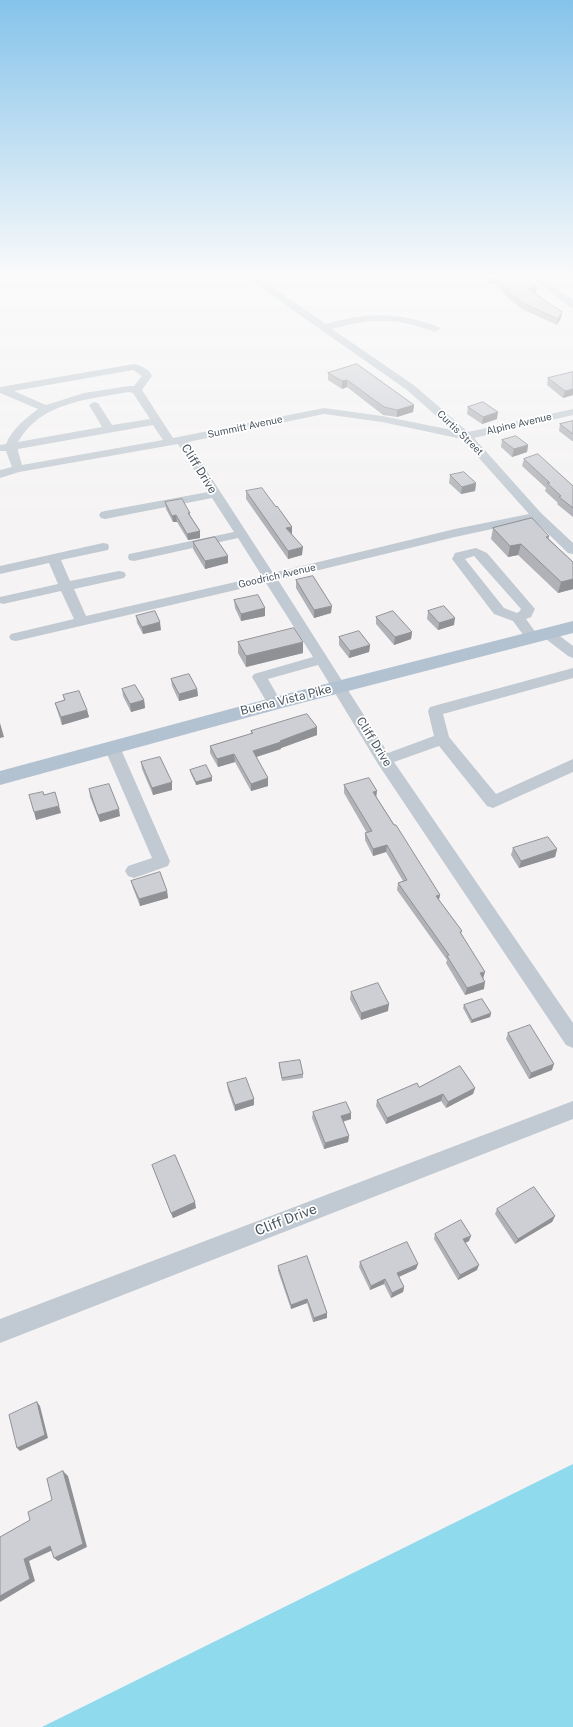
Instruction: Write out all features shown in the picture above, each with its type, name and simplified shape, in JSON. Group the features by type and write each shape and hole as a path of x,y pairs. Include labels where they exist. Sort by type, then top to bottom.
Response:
{"main road":[{"name":"Buena Vista Pike","path":"0,778 274,702 558,633"}],"street":[{"name":"Curtis Street","path":"368,359 411,388 466,436 537,516 573,550"},
{"path":"1,390 134,367 145,372 147,376 137,390 129,389 69,400 46,409 25,424 12,442 6,447"},
{"path":"1,390 46,409"},
{"name":"Cliff Drive","path":"137,390 156,421 175,441 215,494 270,578 384,760 573,1039"},
{"path":"94,405 109,430"},
{"name":"Summitt Avenue","path":"0,474 18,469 175,441 324,411 382,419 466,436"},
{"name":"Alpine Avenue","path":"466,436 573,412"},
{"path":"6,447 156,421"},
{"path":"6,447 18,469"},
{"path":"105,515 215,494"},
{"name":"Goodrich Avenue","path":"16,637 455,533 537,516"},
{"path":"455,533 469,553"},
{"path":"134,557 241,534"},
{"path":"0,570 103,547"},
{"path":"518,618 526,614 528,609 482,556 476,552 460,556 458,559 499,611 558,633 573,652"},
{"path":"53,558 82,622"},
{"path":"3,600 119,575"},
{"path":"274,702 258,676 321,659"},
{"path":"573,673 435,711 442,739 493,802 573,765"},
{"path":"384,760 442,739"},
{"path":"112,747 162,861 134,870"},
{"name":"Cliff Drive","path":"0,1331 573,1110"}],"water":[{"path":"573,1464 573,1727 42,1727"}],"building":[{"path":"357,364 414,405 397,410 384,407 347,380 342,381 328,373"},
{"path":"573,372 573,389 565,391 548,378"},
{"path":"483,402 498,412 483,417 468,407"},
{"path":"573,421 573,434 560,424"},
{"path":"516,436 528,445 514,449 502,440"},
{"path":"538,454 573,486 573,508 559,497 561,496 547,483 550,483 524,459"},
{"path":"464,472 476,483 462,487 450,475"},
{"path":"262,488 292,527 286,528 303,547 288,551 246,491"},
{"path":"182,499 190,513 188,513 200,531 187,534 176,515 172,516 165,502"},
{"path":"532,518 549,536 546,537 573,562 573,579 561,582 521,544 510,546 493,528"},
{"path":"215,537 228,556 205,561 193,542"},
{"path":"313,576 332,606 314,610 296,580"},
{"path":"258,595 265,608 241,614 234,600"},
{"path":"444,606 455,618 439,623 428,611"},
{"path":"155,611 160,622 142,627 136,616"},
{"path":"393,611 412,632 395,637 376,617"},
{"path":"294,628 303,642 246,656 238,642"},
{"path":"359,631 370,645 350,651 339,637"},
{"path":"189,674 197,689 179,694 171,679"},
{"path":"135,685 144,700 130,704 122,689"},
{"path":"79,691 87,710 61,717 55,703 65,700 63,695"},
{"path":"307,714 317,727 280,741 281,742 253,751 268,778 251,784 234,754 217,759 210,746 253,733 251,731"},
{"path":"160,757 172,782 152,788 141,762"},
{"path":"206,765 212,777 196,782 190,770"},
{"path":"369,778 377,791 373,792 394,825 396,825 440,895 436,896 462,931 460,932 485,972 480,973 485,982 467,988 447,956 449,955 398,883 407,880 387,845 373,849 365,833 372,831 344,785"},
{"path":"109,784 119,809 98,815 89,789"},
{"path":"43,792 44,795 55,792 59,806 34,812 29,795"},
{"path":"548,837 557,849 521,861 513,848"},
{"path":"160,872 167,891 139,899 131,881"},
{"path":"378,983 389,1004 361,1013 351,992"},
{"path":"482,999 491,1013 472,1020 464,1005"},
{"path":"530,1025 554,1064 531,1073 508,1033"},
{"path":"300,1060 303,1074 282,1078 279,1063"},
{"path":"460,1066 475,1088 448,1102 443,1094 387,1118 377,1100 417,1083 419,1087"},
{"path":"246,1078 254,1099 235,1105 227,1083"},
{"path":"346,1102 351,1113 341,1116 349,1136 325,1143 313,1112"},
{"path":"175,1155 195,1202 171,1213 152,1165"},
{"path":"534,1187 555,1216 518,1239 497,1209"},
{"path":"461,1220 471,1236 463,1239 479,1265 460,1275 435,1234"},
{"path":"407,1242 418,1264 397,1273 404,1287 392,1293 385,1279 371,1286 360,1262"},
{"path":"307,1256 327,1313 314,1318 307,1299 291,1305 278,1266"},
{"path":"37,1402 45,1435 17,1448 9,1415"},
{"path":"63,1471 83,1544 54,1558 50,1546 24,1559 30,1579 0,1596 0,1537 30,1520 28,1512 52,1500 47,1479"}]}
